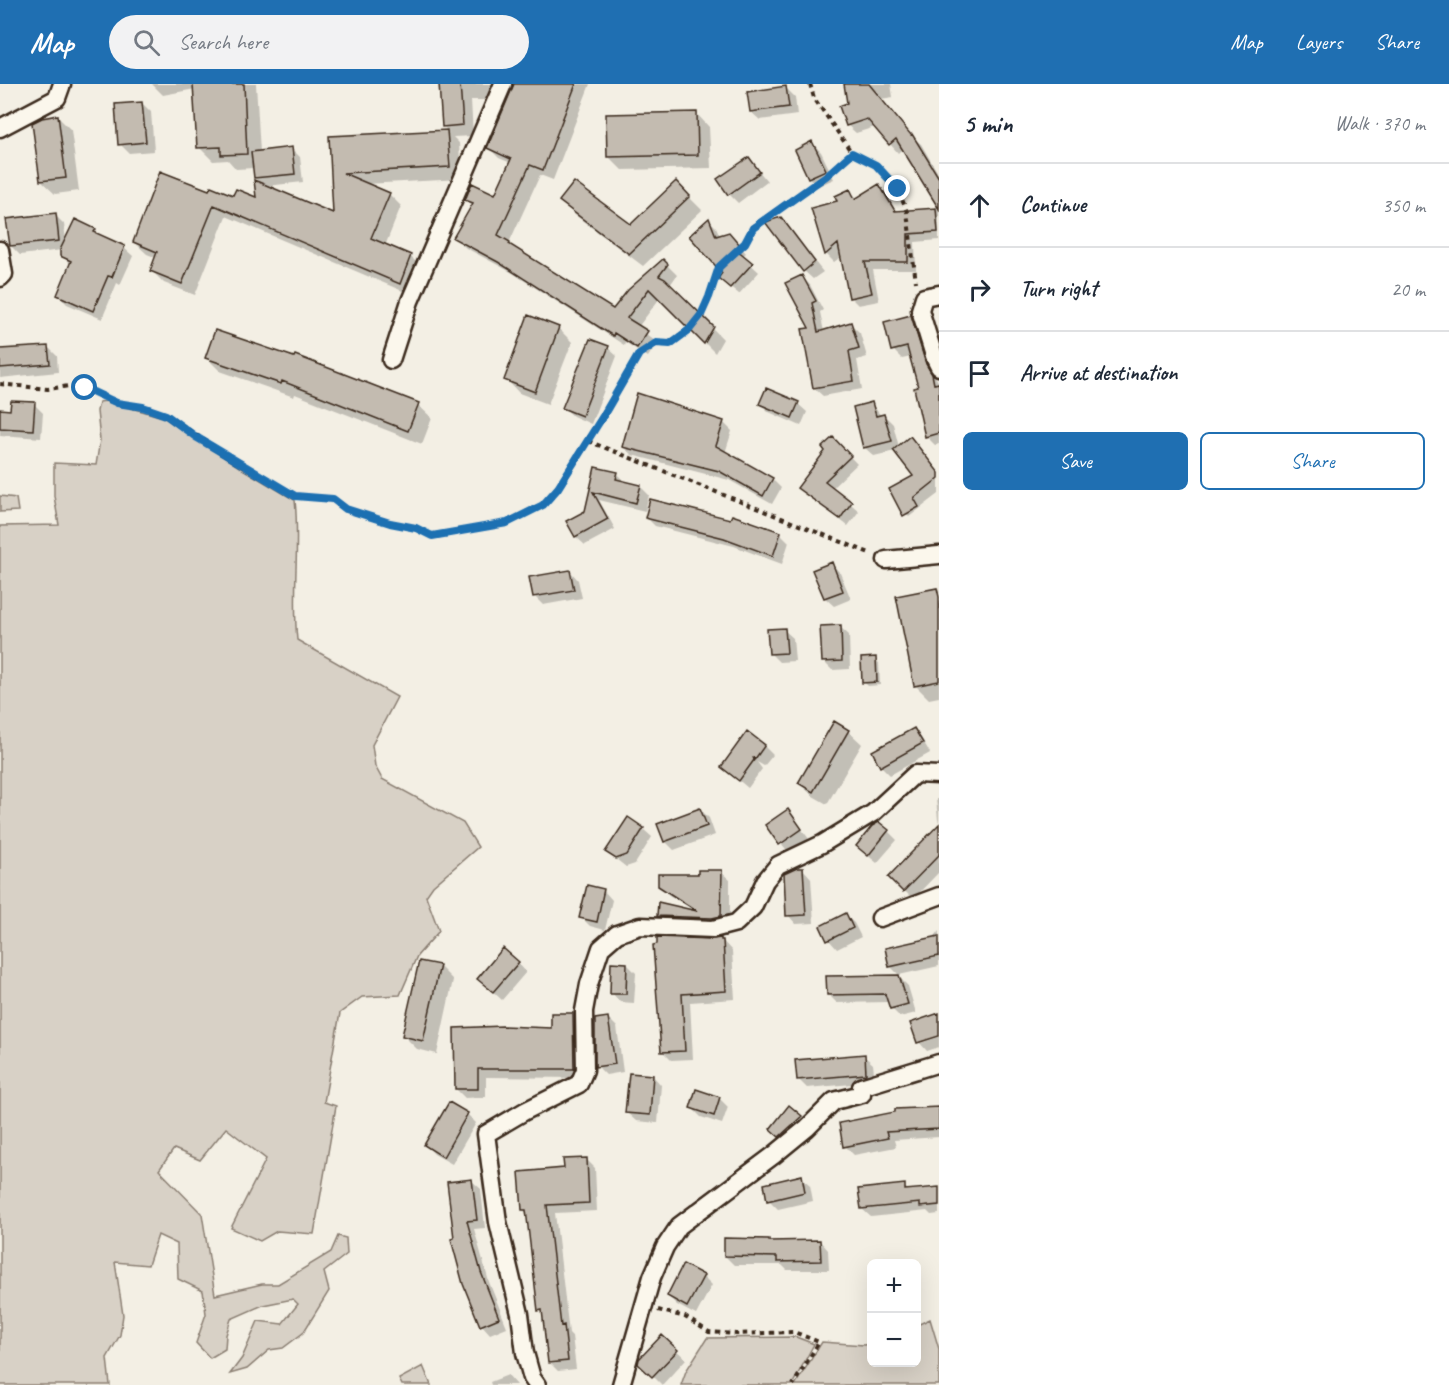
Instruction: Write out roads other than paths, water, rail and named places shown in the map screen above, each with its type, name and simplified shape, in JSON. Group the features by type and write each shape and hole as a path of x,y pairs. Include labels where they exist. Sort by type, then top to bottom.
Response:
{"street":[{"path":"0,128 57,98 62,84"},
{"path":"390,360 410,301 503,84"},
{"path":"0,250 4,274 0,278"},
{"path":"939,294 924,297 920,310 934,359 939,367"},
{"path":"886,560 939,555"},
{"path":"537,1385 531,1378 525,1353 520,1314 501,1233 486,1134 579,1084 585,1070 584,1011 589,984 601,948 617,934 640,926 712,929 736,923 753,907 765,881 778,865 822,844 873,813 915,774 939,775"},
{"path":"880,918 939,896"},
{"path":"621,1385 652,1277 665,1247 679,1226 774,1155 807,1128 834,1101 862,1094 861,1086 939,1063"}]}
